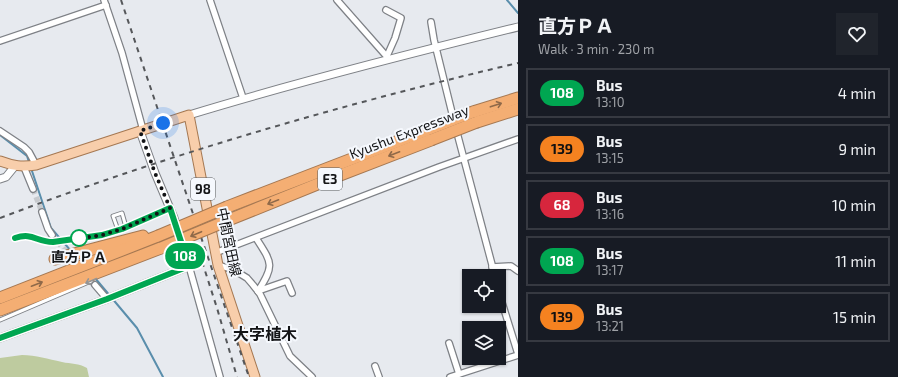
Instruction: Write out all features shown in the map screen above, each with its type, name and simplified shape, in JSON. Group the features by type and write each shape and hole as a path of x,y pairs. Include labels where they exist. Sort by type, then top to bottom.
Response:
{"highway":[{"name":"Kyushu Expressway","path":"0,298 227,207 429,135 518,98"},
{"name":"Kyushu Expressway","path":"475,117 518,109"},
{"name":"Kyushu Expressway","path":"0,310 139,257 330,179 429,135"},
{"path":"55,259 158,234"}],"main road":[{"path":"0,161 19,167 36,165 189,115"},
{"name":"中間宮田線","path":"189,115 218,265 255,377"}],"street":[{"path":"210,0 243,98"},
{"path":"336,0 388,57"},
{"path":"0,41 105,2 122,53 155,173 170,208 189,266 220,377"},
{"path":"386,10 401,18 388,57"},
{"path":"431,22 492,267 511,266 518,271"},
{"path":"189,115 243,98 388,57 518,27"},
{"path":"0,131 24,147 29,152 36,165"},
{"path":"215,253 464,158 518,139"},
{"path":"0,179 6,177 19,167 33,189"},
{"path":"42,212 48,229 52,235"},
{"path":"256,238 270,262 267,277 258,291"},
{"path":"218,265 234,270 247,278 258,291 290,356 312,377"},
{"path":"0,338 107,299 189,266"},
{"path":"258,291 287,281 292,293"},
{"path":"95,285 107,299"},
{"path":"450,377 518,354 516,340 506,312"},
{"path":"449,343 459,374"},
{"path":"375,366 379,377"}],"lane":[{"path":"15,238 28,235 45,242 53,242 102,235 126,228 170,208"},
{"path":"118,230 113,216 122,213 126,228"},
{"path":"104,275 139,257"},
{"path":"0,320 97,278"}],"green space":[{"path":"22,355 37,356 81,365 87,368 89,377 0,377 0,358"}],"waterway":[{"path":"507,0 518,13"},
{"path":"0,135 27,156 29,162"},
{"path":"31,168 51,228 71,251"},
{"path":"95,278 137,328 163,377"}],"tunnel":[{"path":"33,189 42,212"},
{"path":"52,235 80,268"}],"railway":[{"path":"121,0 249,377"},
{"path":"0,218 128,173 257,132 322,113 518,63"},
{"path":"196,243 237,377"}],"bus line":[{"name":"108","path":"0,338 107,299 189,266 170,208 122,229 102,235 53,242 45,242 28,235 15,238"}],"place":[{"name":"直方ＰＡ","path":"79,238"}],"district":[{"name":"大字植木","path":"265,334"}],"route":[{"path":"79,238 77,239 102,235 122,229 170,208 155,173 140,131 163,123"}]}
